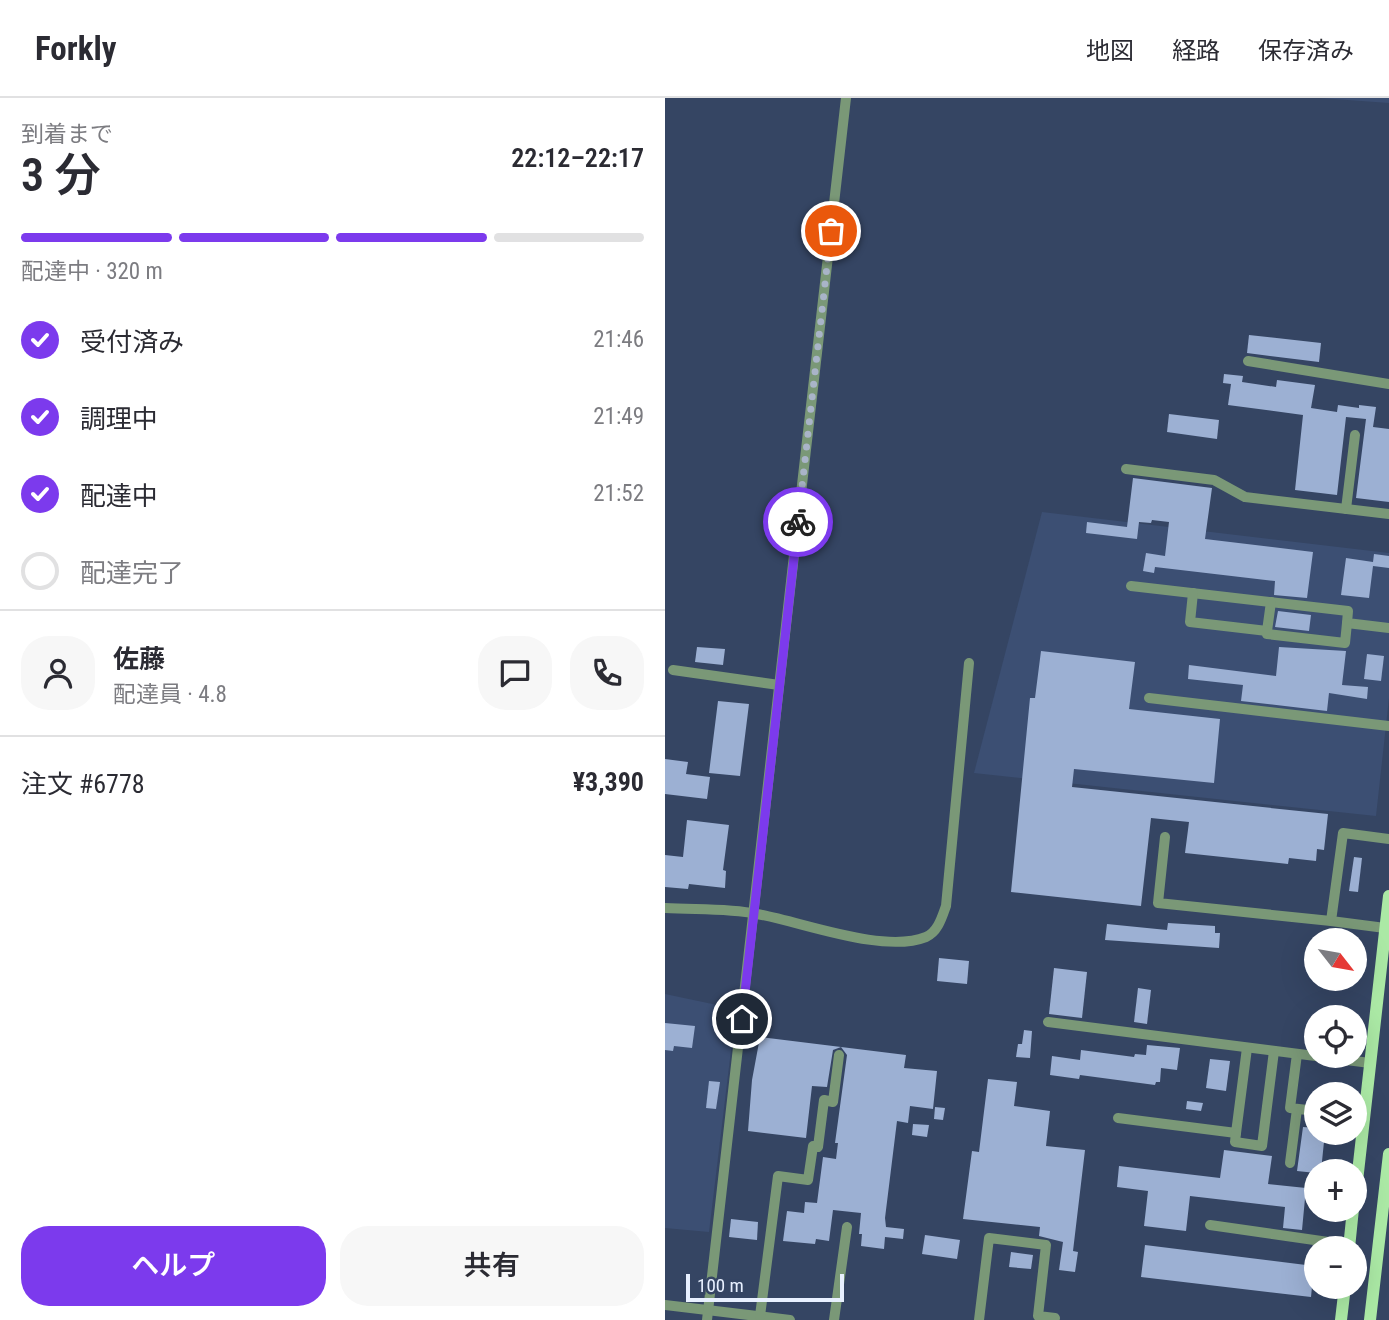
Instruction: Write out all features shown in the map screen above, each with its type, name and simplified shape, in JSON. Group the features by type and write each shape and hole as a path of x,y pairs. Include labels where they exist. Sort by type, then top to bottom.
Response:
{"main road":[{"path":"1359,1159 1385,965 1385,928 1389,896"},
{"path":"1370,1320 1385,1224 1389,1154"},
{"path":"1341,1320 1343,1299"}],"street":[{"path":"708,1315 846,98"},
{"path":"1248,361 1389,384"},
{"path":"1346,509 1355,435"},
{"path":"1126,469 1214,480 1245,497 1389,514"},
{"path":"1131,586 1193,593 1349,611 1345,643 1189,622 1193,593"},
{"path":"1267,631 1271,602"},
{"path":"1347,623 1389,628"},
{"path":"665,908 754,913 876,941 909,942 930,936 940,922 946,906 969,663"},
{"path":"673,670 779,685"},
{"path":"1149,698 1389,726"},
{"path":"1331,920 1343,833 1389,839"},
{"path":"1165,836 1158,903 1385,928"},
{"path":"1048,1022 1370,1063"},
{"path":"1247,1048 1235,1142 1262,1146 1274,1051"},
{"path":"1297,1054 1290,1108 1304,1110"},
{"path":"760,1317 778,1176 808,1180 813,1146 818,1147 824,1100 833,1102 839,1055"},
{"path":"1290,1163 1297,1109"},
{"path":"1118,1118 1236,1133"},
{"path":"1210,1225 1304,1240"},
{"path":"834,1320 847,1227"},
{"path":"979,1320 989,1238 1046,1245 1038,1316 1055,1318 1054,1320"},
{"path":"665,1305 708,1315 790,1320"}],"shaded area":[{"path":"1320,98 1389,98 1389,103"},
{"path":"1042,512 1389,553 1389,698 1376,816 974,773"},
{"path":"665,994 736,1009 709,1232 665,1228"}],"building":[{"path":"1249,335 1321,343 1319,362 1247,353"},
{"path":"1224,374 1243,376 1242,382 1276,387 1277,380 1315,385 1311,408 1337,412 1338,405 1376,407 1373,427 1389,429 1389,502 1356,498 1366,419 1346,417 1337,495 1295,490 1303,415 1228,405 1231,384 1223,383"},
{"path":"1169,414 1219,420 1217,439 1167,432"},
{"path":"1133,478 1212,488 1205,539 1313,552 1307,598 1274,595 1275,581 1155,567 1154,573 1143,571 1146,553 1165,556 1169,522 1139,522 1137,539 1086,533 1087,522 1127,527"},
{"path":"1374,554 1389,556 1389,568 1373,566 1369,598 1341,595 1346,558 1373,562"},
{"path":"1278,611 1311,615 1309,631 1275,627"},
{"path":"697,647 725,649 723,665 695,662"},
{"path":"1279,647 1346,651 1342,685 1368,687 1367,699 1329,693 1327,711 1241,701 1243,685 1188,679 1189,665 1276,676"},
{"path":"1041,651 1135,662 1129,709 1220,719 1214,783 1074,769 1072,787 1328,814 1324,850 1317,849 1316,861 1289,858 1288,864 1185,853 1189,822 1151,818 1141,906 1011,892 1030,698 1035,698"},
{"path":"1367,654 1384,656 1381,681 1364,679"},
{"path":"718,701 749,704 740,776 709,773"},
{"path":"665,759 688,762 686,774 710,777 707,799 665,794"},
{"path":"687,820 729,825 723,870 726,871 725,888 689,884 688,889 665,887 665,855 683,857"},
{"path":"1354,857 1362,858 1358,892 1349,891"},
{"path":"1168,923 1215,926 1215,933 1220,933 1219,948 1105,940 1107,924 1167,930"},
{"path":"939,958 969,961 967,984 937,981"},
{"path":"1054,968 1087,972 1082,1018 1049,1014"},
{"path":"1138,988 1151,990 1147,1024 1134,1022"},
{"path":"665,1023 695,1026 692,1048 674,1046 673,1051 665,1050"},
{"path":"1024,1030 1032,1031 1030,1058 1016,1057"},
{"path":"760,1037 906,1055 904,1068 937,1071 933,1109 910,1106 908,1123 897,1121 885,1218 886,1227 904,1229 903,1239 885,1237 884,1249 861,1246 861,1213 833,1210 829,1241 816,1239 815,1244 783,1241 787,1211 804,1213 805,1202 817,1203 823,1157 836,1159 838,1143 835,1143 847,1055 841,1047 833,1050 827,1087 812,1086 806,1138 748,1131 752,1080"},
{"path":"1147,1045 1180,1048 1177,1070 1161,1068 1160,1082 1155,1085 1080,1075 1079,1079 1050,1075 1052,1056 1080,1060 1081,1050 1134,1057 1135,1054 1146,1055"},
{"path":"1210,1059 1230,1061 1226,1091 1206,1088"},
{"path":"988,1079 1017,1082 1014,1106 1050,1111 1046,1146 1085,1150 1073,1251 1078,1252 1075,1272 1059,1270 1063,1242 1039,1236 1040,1227 963,1219 972,1151 979,1152"},
{"path":"709,1081 720,1082 716,1109 706,1108"},
{"path":"1187,1101 1203,1103 1201,1111 1186,1109"},
{"path":"935,1107 945,1108 943,1120 934,1119"},
{"path":"913,1124 929,1125 927,1137 912,1135"},
{"path":"1304,1127 1304,1145 1324,1145 1322,1159 1304,1159 1304,1172 1297,1171"},
{"path":"1224,1150 1272,1156 1268,1184 1304,1188 1302,1230 1283,1228 1285,1207 1190,1196 1186,1231 1144,1226 1148,1191 1117,1187 1119,1166 1220,1178"},
{"path":"731,1219 758,1222 757,1240 729,1237"},
{"path":"925,1235 960,1240 957,1259 922,1254"},
{"path":"1145,1245 1304,1265 1304,1296 1141,1277"},
{"path":"1011,1252 1033,1255 1031,1269 1009,1267"}],"way so far":[{"path":"798,522 831,231"}],"route":[{"path":"742,1019 798,522"}]}
